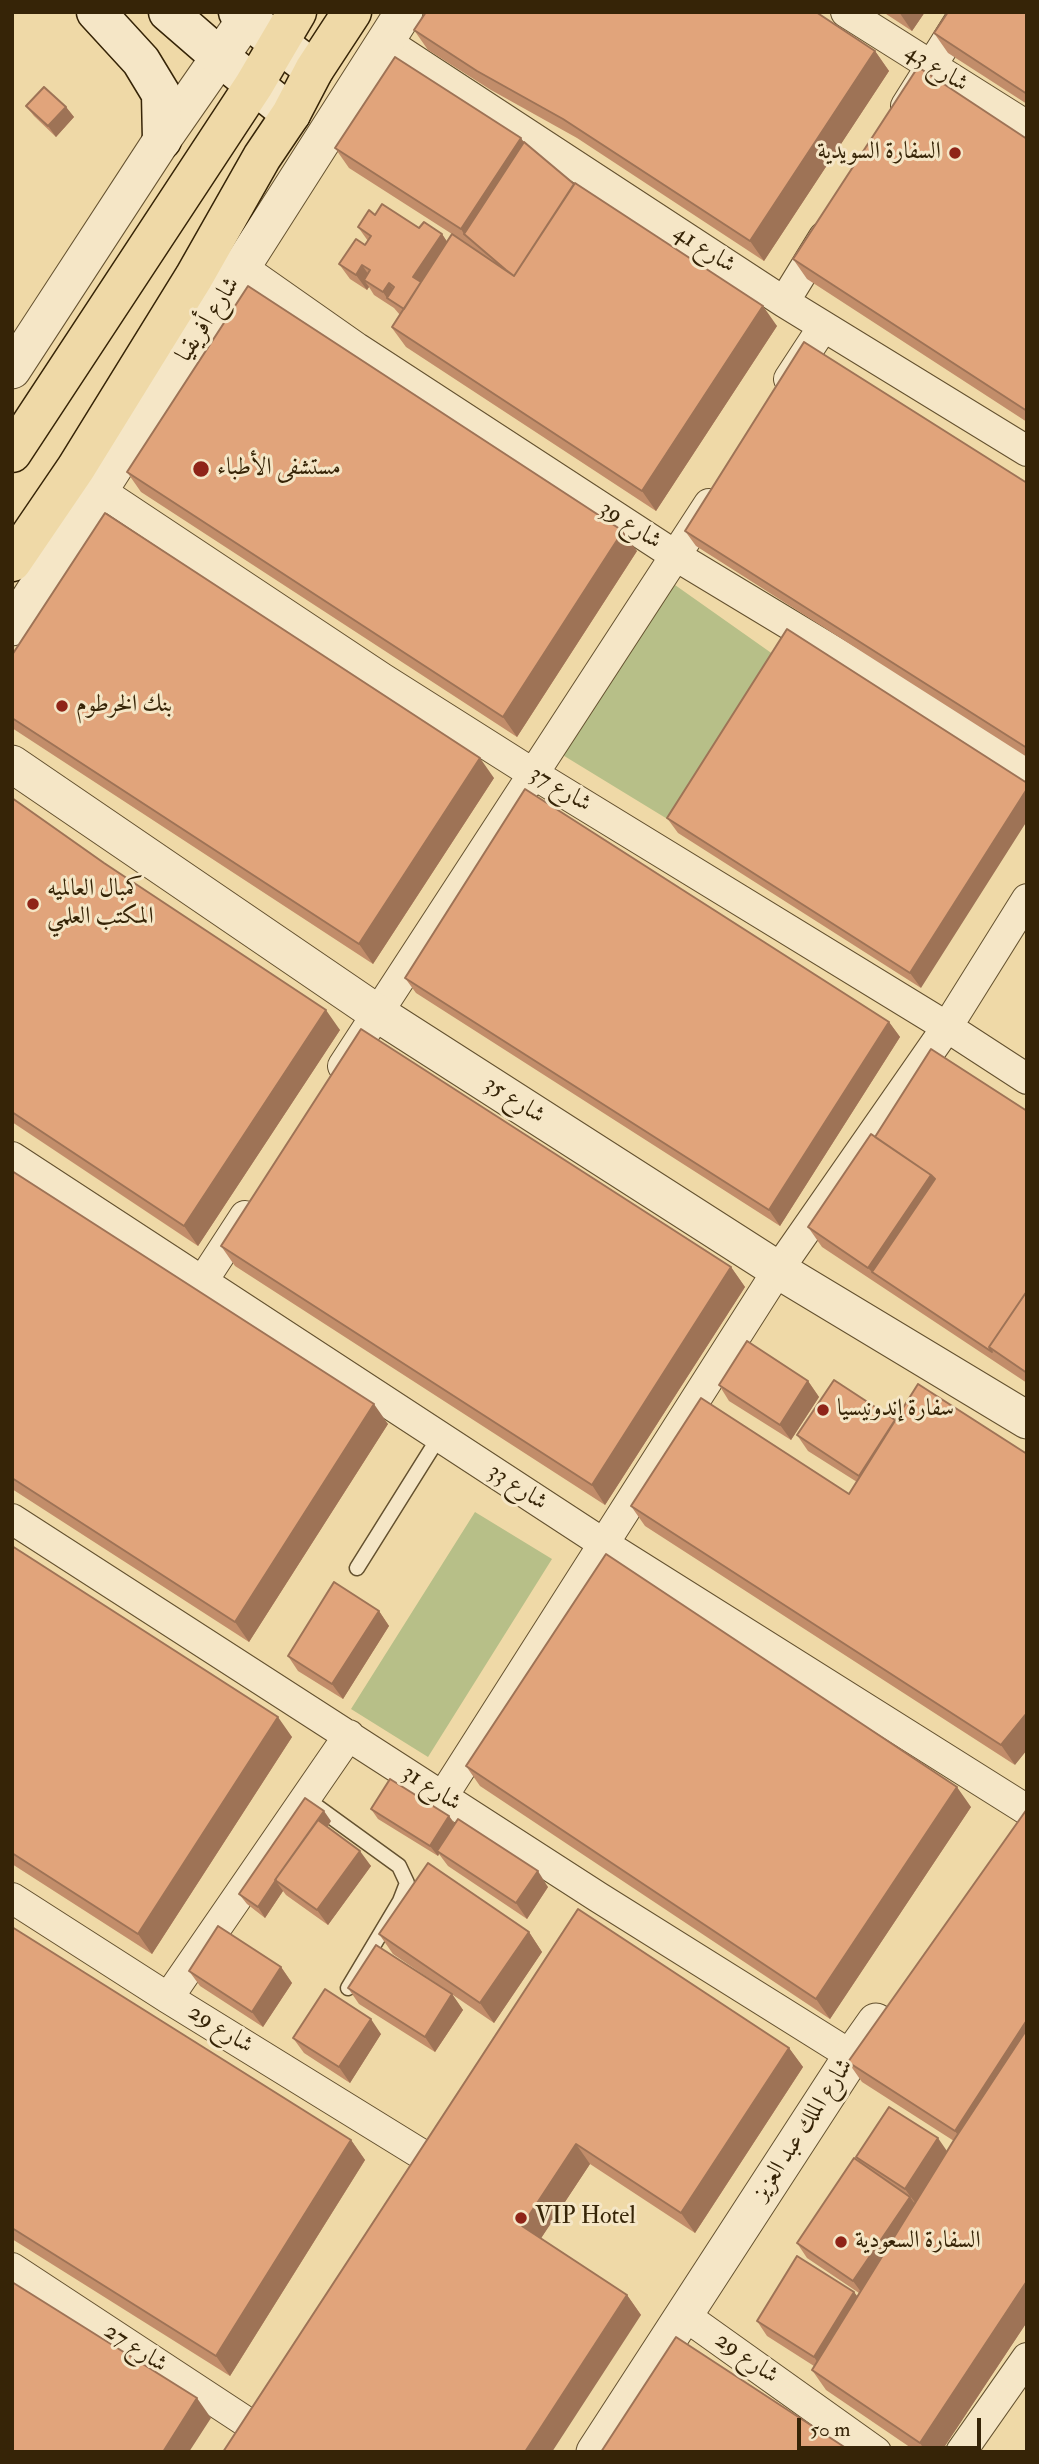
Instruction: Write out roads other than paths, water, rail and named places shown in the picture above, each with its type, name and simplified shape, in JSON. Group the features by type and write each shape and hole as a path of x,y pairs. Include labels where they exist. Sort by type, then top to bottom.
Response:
{"highway":[{"name":"شارع أفريقيا","path":"12,562 76,468 291,114 314,70 352,12"},
{"path":"12,453 254,85 288,28"}],"main road":[{"path":"96,12 141,61 162,94 162,140"},
{"path":"168,12 291,114"},
{"path":"245,15 288,28 314,70"}],"street":[{"name":"شارع 43","path":"846,12 1027,126"},
{"path":"894,125 965,12"},
{"path":"12,370 162,140 221,58 245,15"},
{"name":"شارع أفريقيا","path":"12,627 395,27"},
{"name":"شارع 41","path":"395,27 784,302 1027,452"},
{"path":"784,302 835,219"},
{"name":"شارع 39","path":"243,268 357,348 676,556 792,642 1027,768"},
{"path":"771,407 823,327"},
{"path":"332,1083 727,476"},
{"name":"شارع 37","path":"99,490 382,678 532,773 663,838 1027,1079"},
{"name":"شارع 35","path":"12,764 377,1013 778,1270 1027,1420"},
{"path":"443,1796 778,1270 947,1027 1027,899"},
{"name":"شارع 33","path":"12,1157 604,1544 1021,1822"},
{"path":"202,1282 263,1188"},
{"name":"شارع 31","path":"12,1519 443,1796 590,1908 852,2056"},
{"path":"168,1998 349,1735"},
{"name":"شارع 29","path":"12,1898 429,2159"},
{"name":"شارع الملك عبد العزيز","path":"595,2452 852,2056 899,1991"},
{"name":"شارع 27","path":"12,2268 256,2429"},
{"name":"شارع 29","path":"684,2315 876,2452"},
{"path":"961,2452 1027,2358"}],"lane":[{"path":"357,1568 439,1437"},
{"path":"305,1798 399,1867 407,1883 400,1900 348,1989"}],"place":[{"name":"السفارة السويدية","path":"955,153"},
{"name":"مستشفی الأطباء","path":"201,469"},
{"name":"بنك الخرطوم","path":"62,706"},
{"name":"كمبال العالميه المكتب العلمي","path":"33,904"},
{"name":"سفارة إندونيسيا","path":"823,1410"},
{"name":"VIP Hotel","path":"521,2218"},
{"name":"السفارة السعودية","path":"841,2242"}]}
